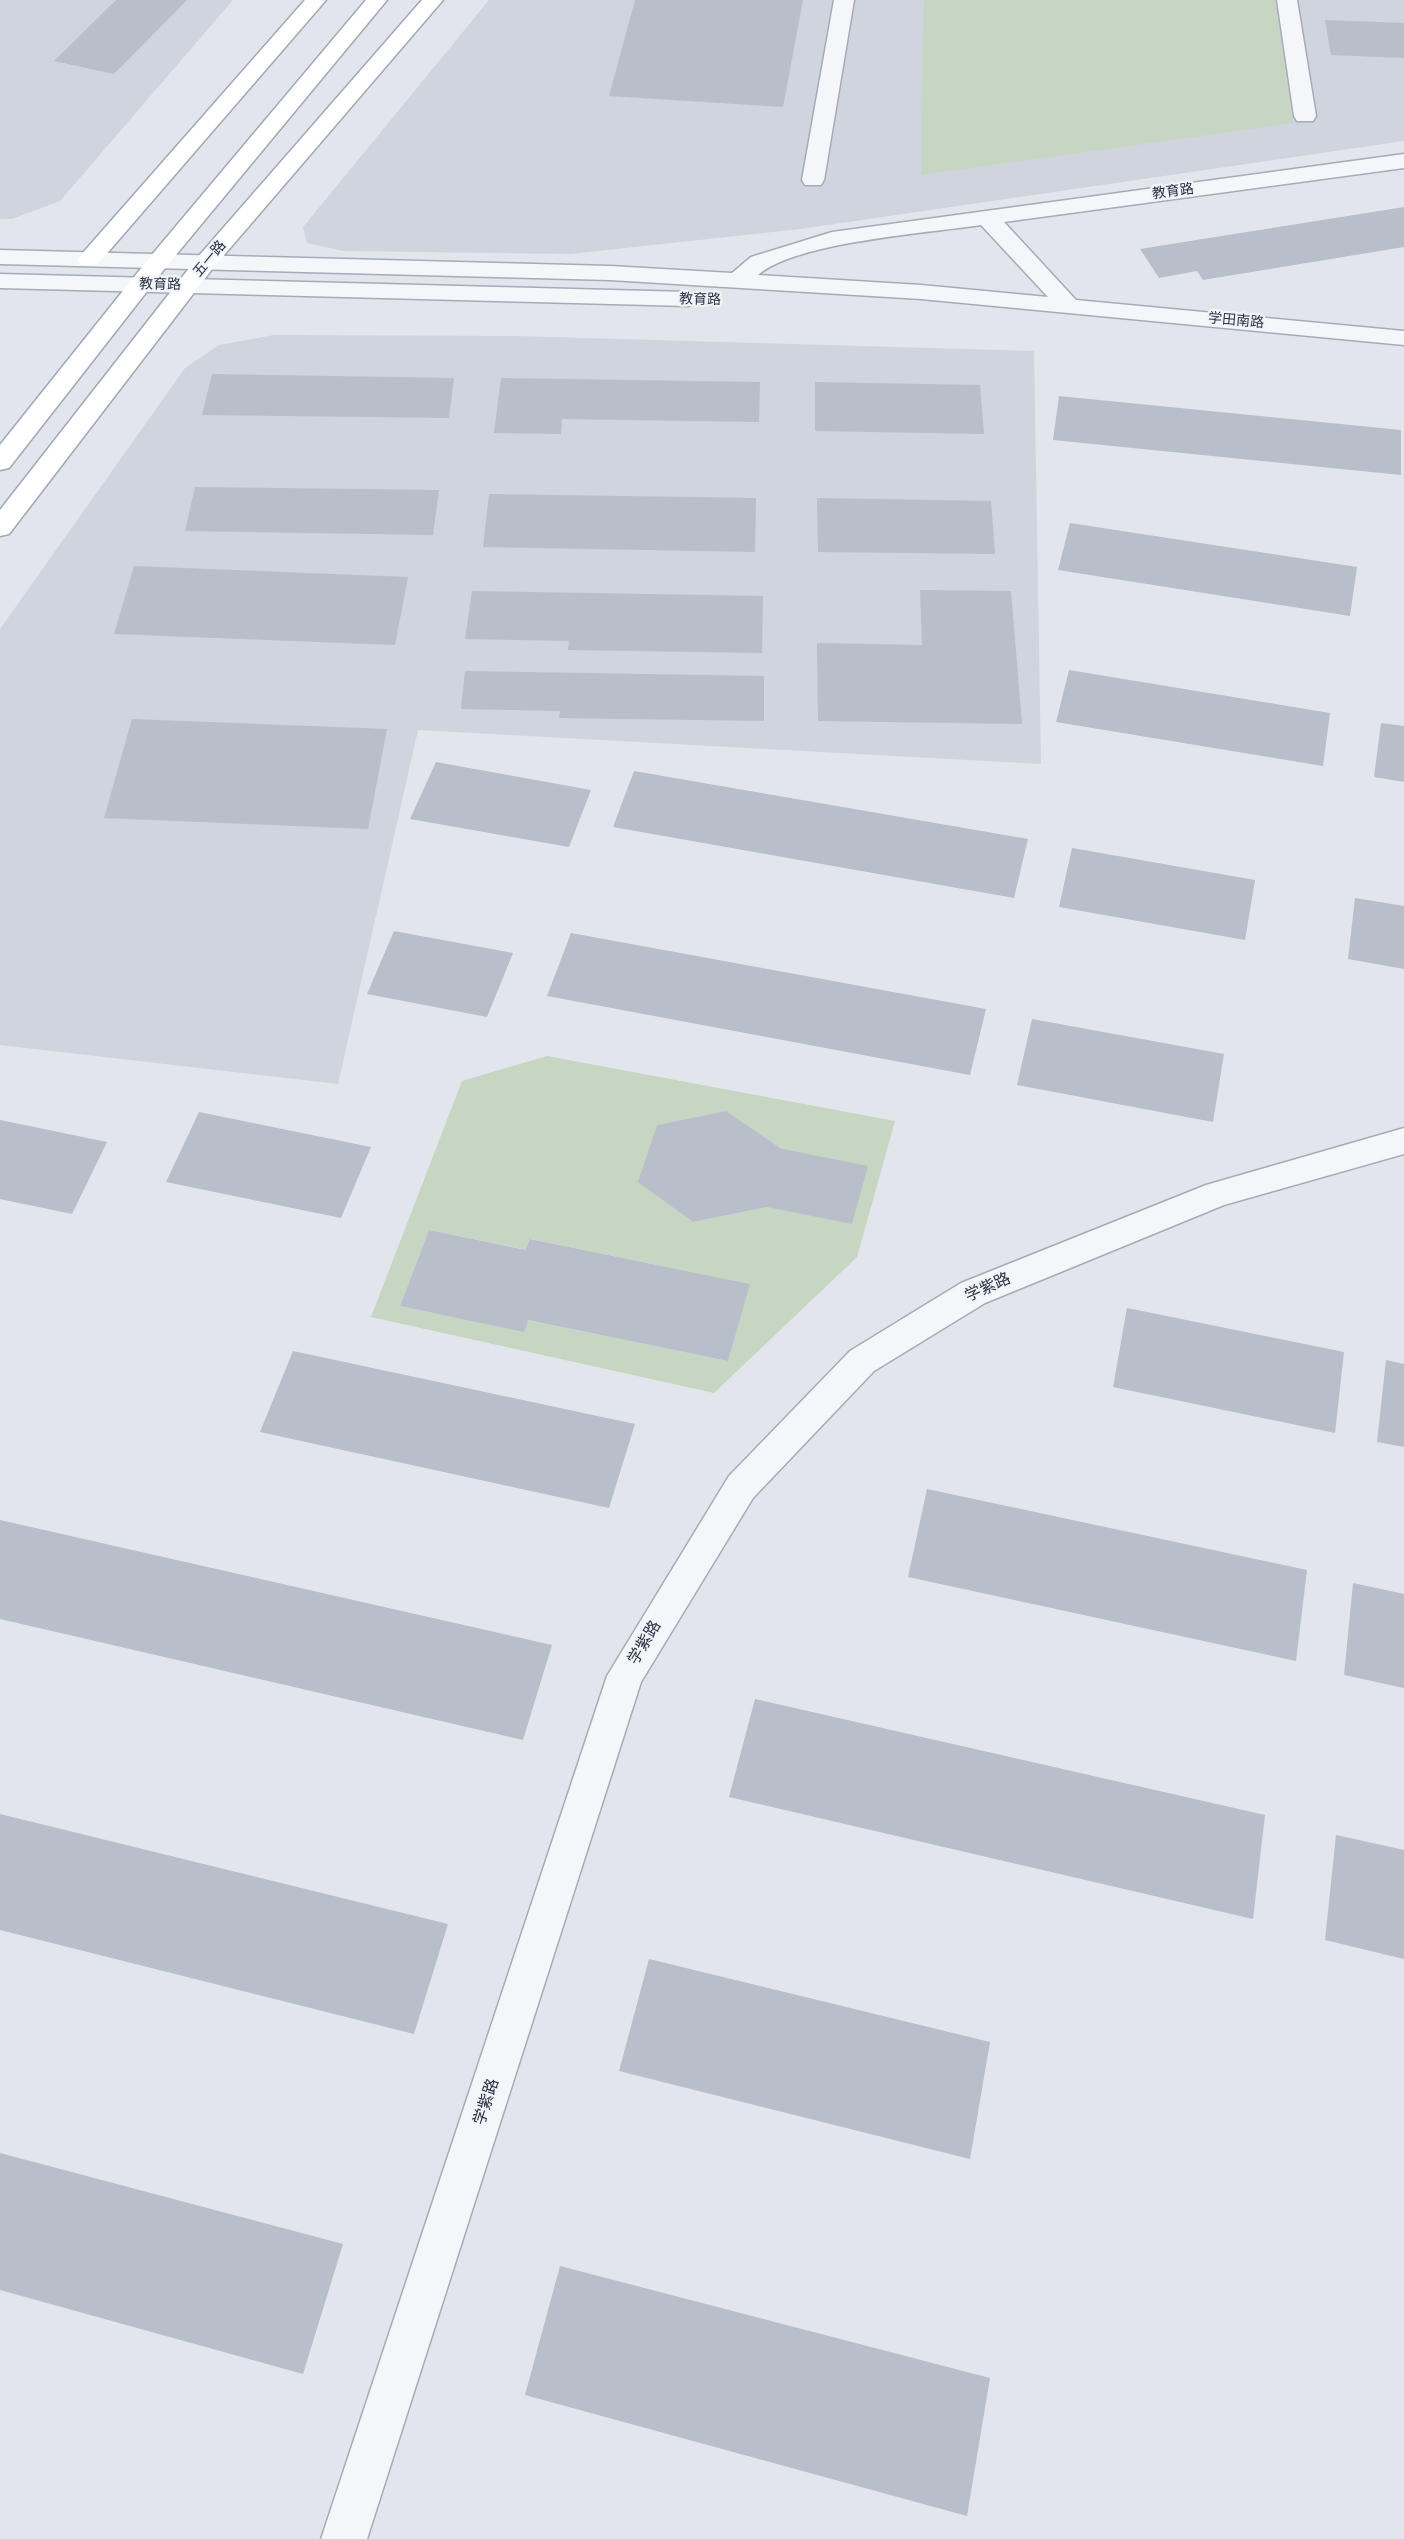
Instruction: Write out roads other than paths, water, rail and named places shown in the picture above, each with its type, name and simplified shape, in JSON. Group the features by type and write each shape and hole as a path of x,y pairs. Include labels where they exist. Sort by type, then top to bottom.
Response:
{"main road":[{"path":"89,260 316,0"},
{"path":"0,462 139,285 377,0"},
{"name":"五一路","path":"0,528 205,263 433,0"}],"street":[{"path":"813,180 844,0"},
{"path":"1287,0 1305,116"},
{"name":"教育路","path":"737,281 759,262 832,240 1404,161"},
{"path":"986,217 1068,305"},
{"name":"教育路","path":"0,257 610,273 921,292 1068,305"},
{"name":"教育路","path":"0,281 720,300 1068,305"},
{"name":"学田南路","path":"1068,305 1404,338"},
{"name":"学紫路","path":"344,2539 626,1676 741,1486 862,1361 973,1293 1217,1194 1404,1141"}]}
